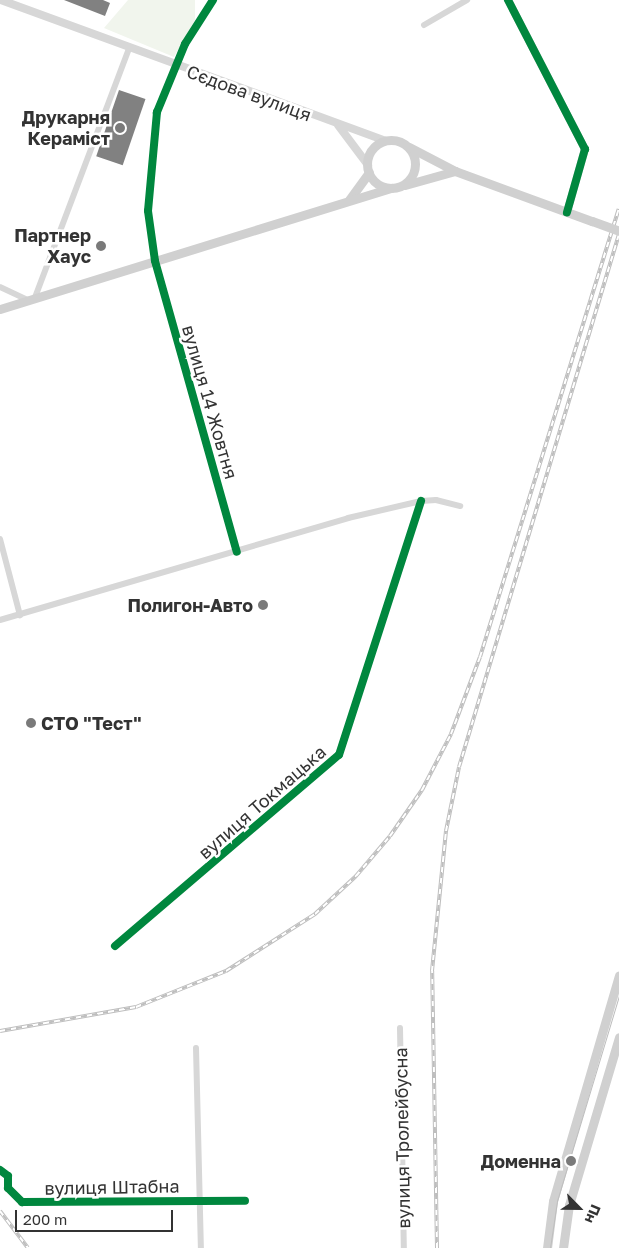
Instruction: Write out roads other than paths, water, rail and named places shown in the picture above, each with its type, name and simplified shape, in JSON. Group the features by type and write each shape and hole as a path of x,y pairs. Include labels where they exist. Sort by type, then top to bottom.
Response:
{"main road":[{"path":"349,200 368,168 373,149 386,140 409,147 455,171 619,231"},
{"path":"396,187 415,170 409,147"},
{"path":"368,168 378,184 396,187"},
{"path":"0,309 349,200 455,171"},
{"path":"547,1248 553,1201 619,975"},
{"path":"563,1248 569,1205 619,1037"}],"street":[{"name":"Сєдова вулиця","path":"1,0 174,66 338,125 386,140"},
{"name":"вулиця 14 Жовтня","path":"212,0 174,66 157,112 149,188 155,261 237,552"},
{"path":"424,25 467,0"},
{"path":"508,0 585,149 567,212"},
{"path":"0,287 32,300 129,49"},
{"path":"338,125 368,168"},
{"path":"0,620 420,501 436,500 460,506"},
{"name":"вулиця Токмацька","path":"115,946 339,755 420,501"},
{"path":"0,538 20,615"},
{"name":"вулиця Тролейбусна","path":"400,1028 404,1248"},
{"path":"196,1048 201,1248"},
{"name":"вулиця Штабна","path":"0,1170 8,1176 8,1188 22,1202 245,1201"}],"tram line":[{"path":"550,1248 557,1201 619,995"}],"railway":[{"path":"0,1031 136,1007 226,971 315,914 356,876 390,836 422,790 451,734 480,657 619,209"},
{"path":"437,1248 432,971 446,831 459,767 619,234"},
{"path":"0,1211 28,1248"}],"place":[{"name":"Друкарня Кераміст","path":"120,128"},
{"name":"Партнер Хаус","path":"101,246"},
{"name":"Полигон-Авто","path":"263,605"},
{"name":"СТО \"Тест\"","path":"31,723"},
{"name":"Доменна","path":"571,1161"}]}
